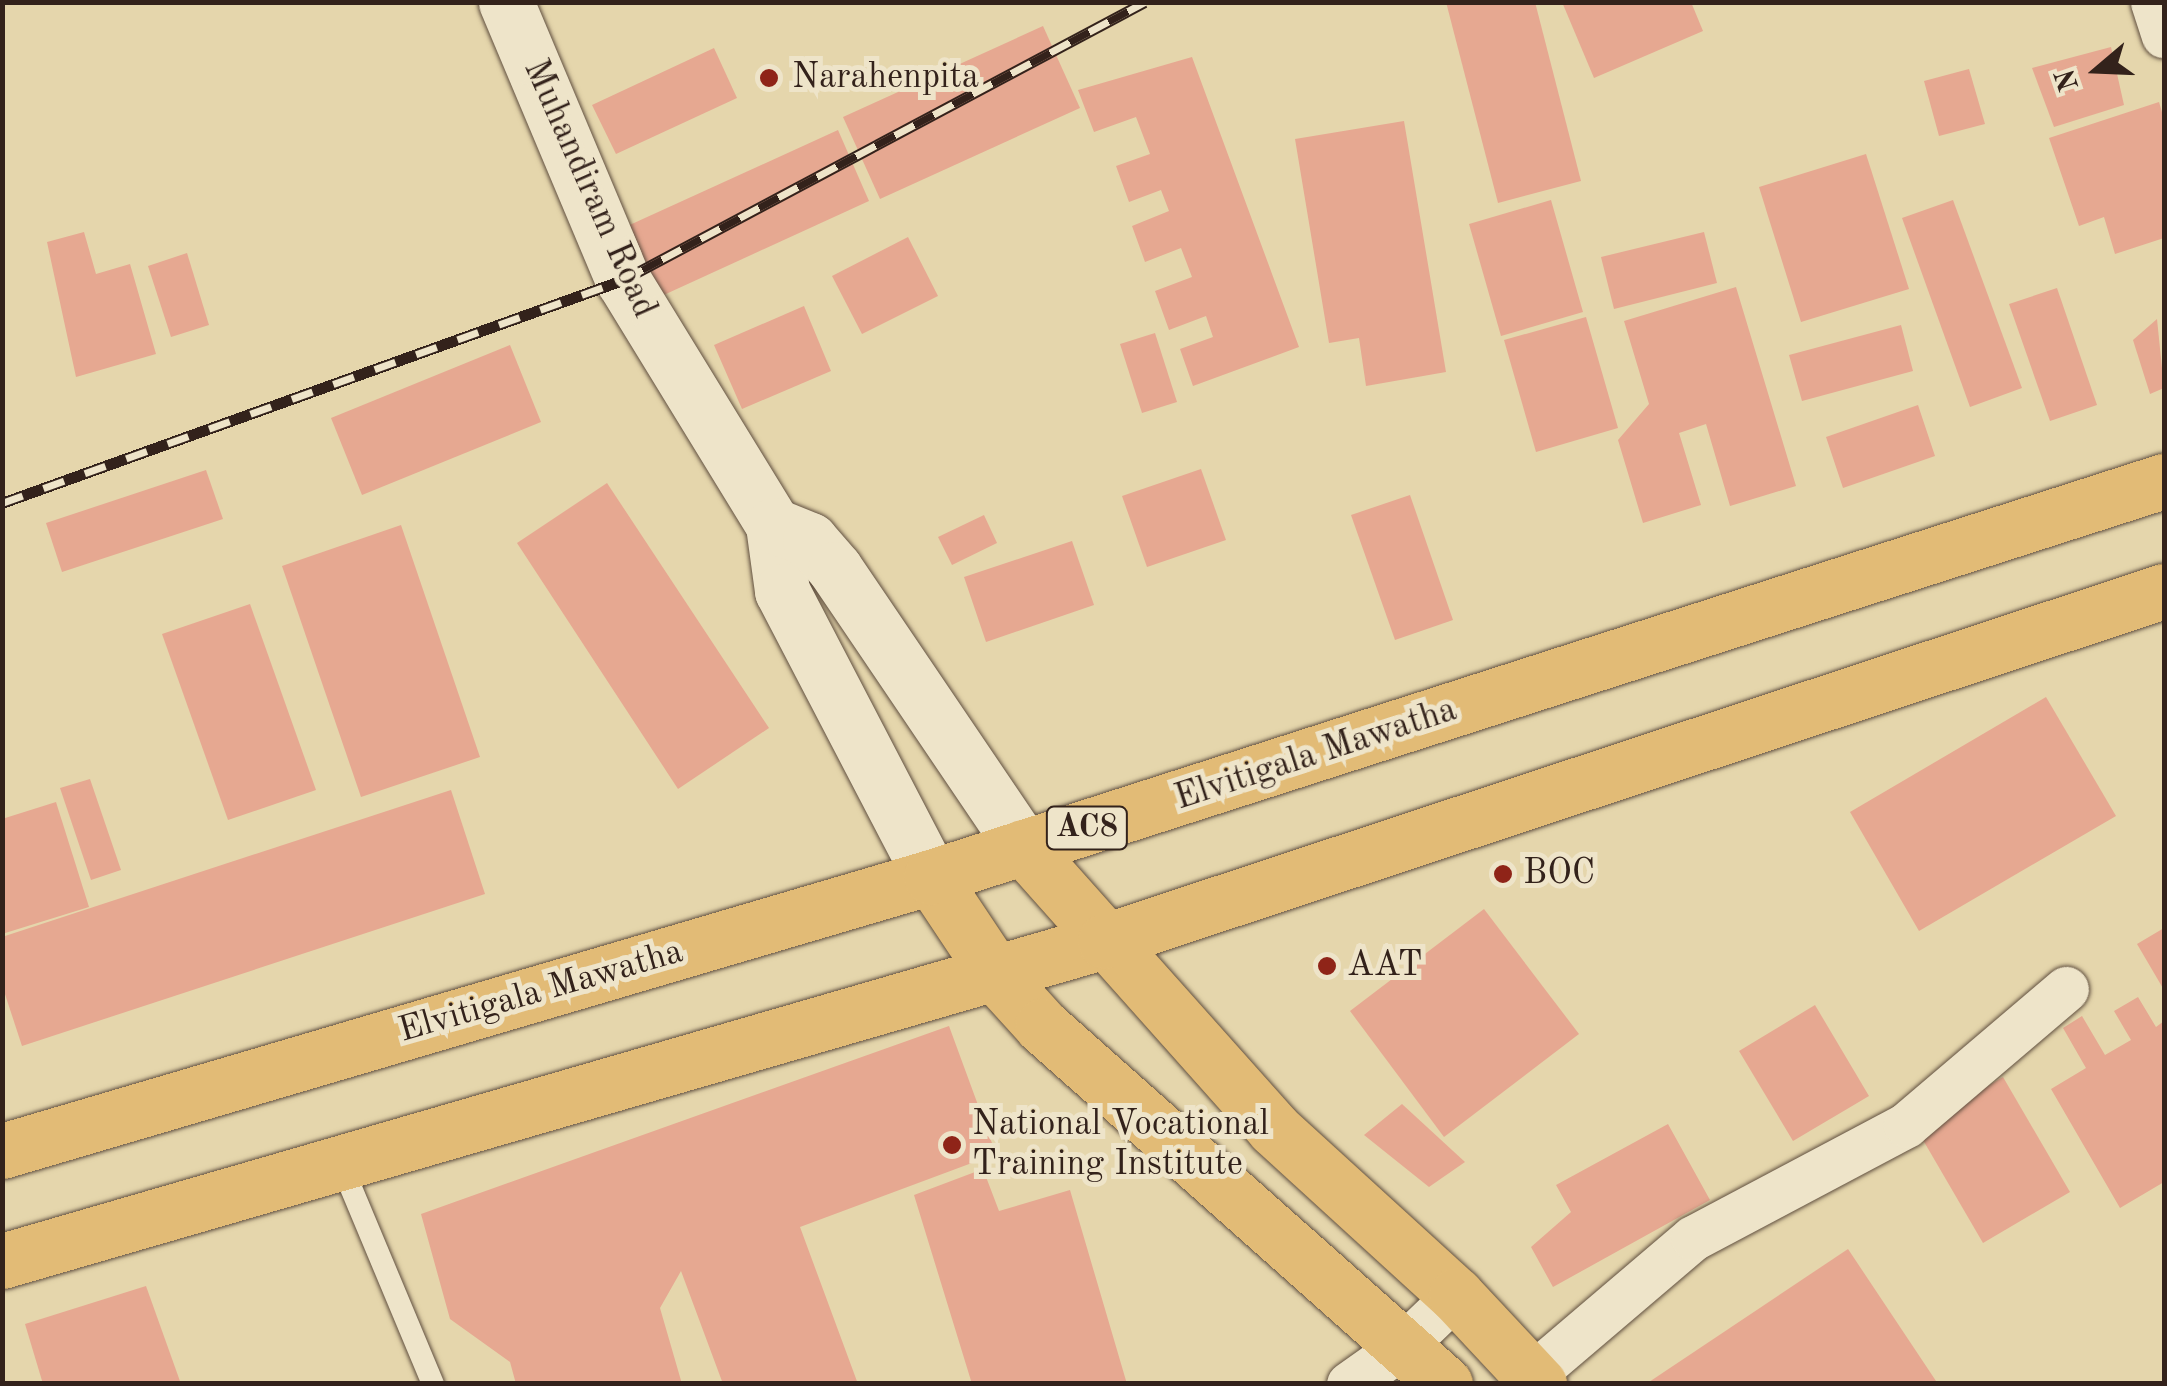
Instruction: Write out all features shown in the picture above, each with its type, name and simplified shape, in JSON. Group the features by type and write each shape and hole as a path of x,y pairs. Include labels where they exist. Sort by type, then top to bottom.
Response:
{"main road":[{"name":"Elvitigala Mawatha","path":"2,1152 1023,848 2164,480"},
{"path":"2,1261 1104,940 2164,591"},
{"path":"1023,848 1274,1129 1456,1296 1536,1380"},
{"path":"930,876 994,973 1042,1026 1446,1384"}],"street":[{"name":"Muhandiram Road","path":"506,2 623,280 773,525 782,592 930,876"},
{"path":"2154,2 2164,34"},
{"path":"773,525 810,540 835,570 1023,848"},
{"path":"1536,1380 1694,1238 1906,1126 2066,988"},
{"path":"1348,1384 1404,1345 1456,1296"}],"lane":[{"path":"341,1164 434,1384"}],"building":[{"path":"1446,2 1535,2 1581,181 1498,203"},
{"path":"1562,2 1691,2 1703,31 1594,78"},
{"path":"1043,26 1080,108 880,199 843,117"},
{"path":"2111,47 2124,105 2054,127 2032,68"},
{"path":"714,48 737,98 616,154 592,105"},
{"path":"1192,57 1299,347 1193,386 1180,349 1213,337 1206,316 1169,330 1155,291 1192,277 1181,248 1145,262 1132,226 1169,211 1161,190 1129,202 1116,166 1150,154 1136,117 1094,132 1078,90"},
{"path":"1969,69 1985,124 1939,136 1924,81"},
{"path":"2159,102 2164,119 2164,238 2115,254 2104,217 2079,226 2049,138"},
{"path":"1404,121 1446,372 1366,386 1359,338 1329,343 1295,139"},
{"path":"838,130 869,201 655,299 623,228"},
{"path":"1866,154 1909,289 1801,322 1759,187"},
{"path":"1551,200 1583,312 1501,336 1469,224"},
{"path":"1953,200 2022,388 1970,407 1902,218"},
{"path":"84,232 96,274 130,264 156,354 76,377 47,242"},
{"path":"1704,232 1717,283 1614,309 1601,257"},
{"path":"908,237 938,296 862,334 832,276"},
{"path":"187,253 209,325 171,337 148,266"},
{"path":"1736,287 1796,486 1730,506 1706,424 1679,433 1701,505 1643,523 1618,440 1649,404 1624,321"},
{"path":"2057,288 2097,405 2050,421 2009,304"},
{"path":"804,306 831,371 742,409 714,345"},
{"path":"1586,317 1618,428 1536,452 1504,340"},
{"path":"2157,319 2164,388 2150,394 2133,340"},
{"path":"1901,325 1913,371 1802,401 1789,355"},
{"path":"1155,333 1177,402 1142,413 1120,344"},
{"path":"510,345 541,422 362,495 331,418"},
{"path":"1918,405 1935,456 1843,488 1826,437"},
{"path":"1201,469 1226,540 1147,567 1122,496"},
{"path":"206,470 223,519 62,572 46,523"},
{"path":"607,483 769,728 678,789 517,543"},
{"path":"1410,495 1453,620 1395,640 1351,515"},
{"path":"984,515 997,543 952,565 938,537"},
{"path":"401,525 480,757 361,797 282,566"},
{"path":"1072,541 1094,605 986,642 964,577"},
{"path":"250,604 316,790 228,820 162,634"},
{"path":"2046,697 2116,816 1919,931 1850,812"},
{"path":"90,779 121,870 91,880 60,788"},
{"path":"451,790 485,894 22,1046 2,985 2,937"},
{"path":"56,802 89,907 2,934 2,819"},
{"path":"1484,909 1579,1034 1444,1137 1350,1011"},
{"path":"2164,928 2164,990 2137,944"},
{"path":"2138,997 2156,1027 2164,1021 2164,1182 2120,1208 2051,1089 2086,1068 2063,1028 2082,1016 2105,1055 2131,1040 2114,1011"},
{"path":"1815,1005 1869,1096 1793,1141 1739,1051"},
{"path":"949,1026 996,1154 800,1227 858,1384 723,1384 681,1271 660,1308 682,1384 516,1384 510,1362 450,1319 421,1214"},
{"path":"2003,1077 2070,1192 1983,1243 1916,1128"},
{"path":"1402,1104 1465,1162 1429,1187 1364,1135"},
{"path":"1668,1124 1710,1200 1553,1287 1531,1247 1571,1212 1556,1185"},
{"path":"983,1169 999,1211 1070,1190 1127,1384 972,1384 914,1195"},
{"path":"1848,1249 1938,1384 1646,1384"},
{"path":"146,1286 181,1384 43,1384 25,1324"}],"railway":[{"path":"2,503 623,280 1145,2"}],"place":[{"name":"Narahenpita","path":"769,78"},
{"name":"BOC","path":"1503,874"},
{"name":"AAT","path":"1327,966"},
{"name":"National Vocational Training Institute","path":"952,1145"}]}
